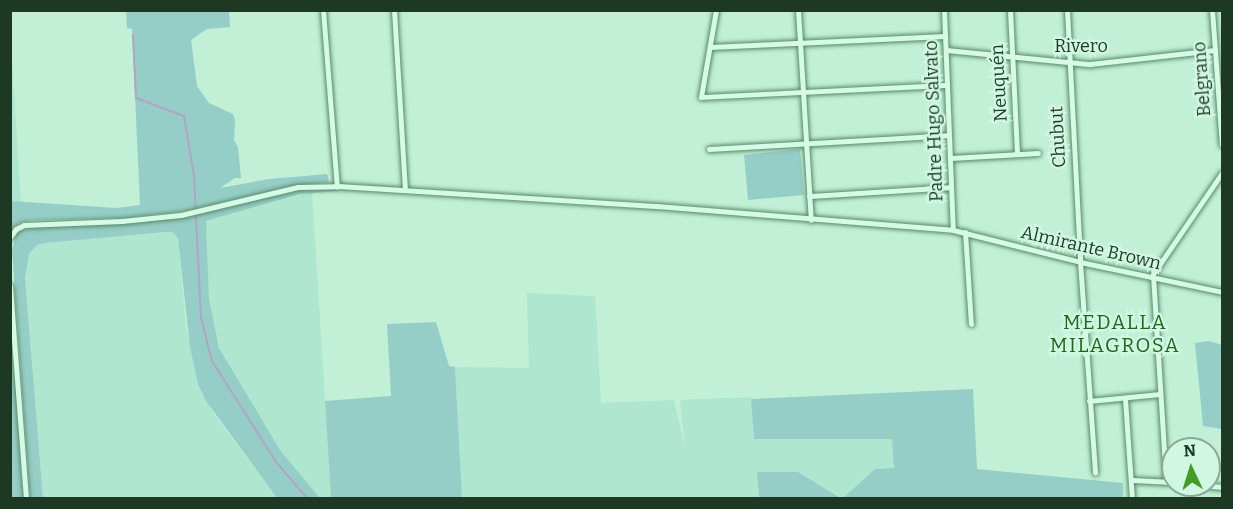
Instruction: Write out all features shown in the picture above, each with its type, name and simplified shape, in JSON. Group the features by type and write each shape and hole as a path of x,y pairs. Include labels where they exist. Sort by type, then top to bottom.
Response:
{"street":[{"path":"323,10 337,186"},
{"path":"394,10 405,189"},
{"path":"716,10 701,97 947,86"},
{"path":"798,10 811,220"},
{"name":"Padre Hugo Salvato","path":"944,10 953,230"},
{"name":"Neuquén","path":"1010,10 1017,154"},
{"name":"Chubut","path":"1067,10 1080,262 1095,472"},
{"name":"Belgrano","path":"1212,10 1222,145"},
{"path":"710,47 945,36"},
{"name":"Rivero","path":"946,50 1069,63 1107,63 1215,50"},
{"path":"709,149 949,135"},
{"path":"951,158 1038,153"},
{"path":"1163,437 1152,278 1222,173"},
{"name":"Almirante Brown","path":"10,237 16,229 24,225 122,221 181,215 298,187 405,189 953,230 1080,262 1222,292"},
{"path":"809,196 951,187"},
{"path":"965,232 971,324"},
{"path":"10,286 26,498"},
{"path":"1089,401 1160,394"},
{"path":"1125,399 1132,498"},
{"path":"1132,480 1161,482"}],"green space":[{"path":"11,47 21,202 11,201"},
{"path":"312,192 331,498 320,498 280,450 223,357 213,329 209,299 206,221"},
{"path":"172,232 178,238 186,328 202,392 214,414 277,498 43,498 25,278 29,254 37,245 46,243"},
{"path":"527,293 595,296 601,403 674,400 685,449 680,400 751,397 754,439 892,439 895,468 875,469 843,498 798,472 757,472 759,498 462,498 455,367 529,368"}],"shaded area":[{"path":"126,11 229,11 230,27 207,29 191,40 197,86 209,103 233,114 235,120 234,140 238,147 241,178 235,178 220,188 269,179 327,174 329,182 288,187 191,210 128,218 30,220 19,223 11,230 11,201 117,208 140,205 132,29 127,28"},
{"path":"800,149 804,195 748,200 744,155"},
{"path":"338,188 338,191 301,194 206,221 209,299 219,348 280,450 320,498 277,498 206,401 198,384 190,347 178,238 172,232 165,232 46,243 37,245 29,254 25,278 43,498 30,498 12,250 17,232 38,226 123,224 195,215 299,190"},
{"path":"11,312 23,498 11,498"},
{"path":"436,322 449,366 455,367 462,498 331,498 325,401 391,396 387,324"},
{"path":"1209,341 1222,345 1222,429 1203,426 1195,343"},
{"path":"973,389 977,469 1123,483 1123,498 843,498 875,469 894,468 892,439 754,439 751,399"},
{"path":"757,472 798,472 841,498 759,498"}],"waterway":[{"path":"133,35 136,98 184,116 194,176 201,318 212,361 276,462 307,498"}],"district":[{"name":"MEDALLA MILAGROSA","path":"1115,334"}]}
